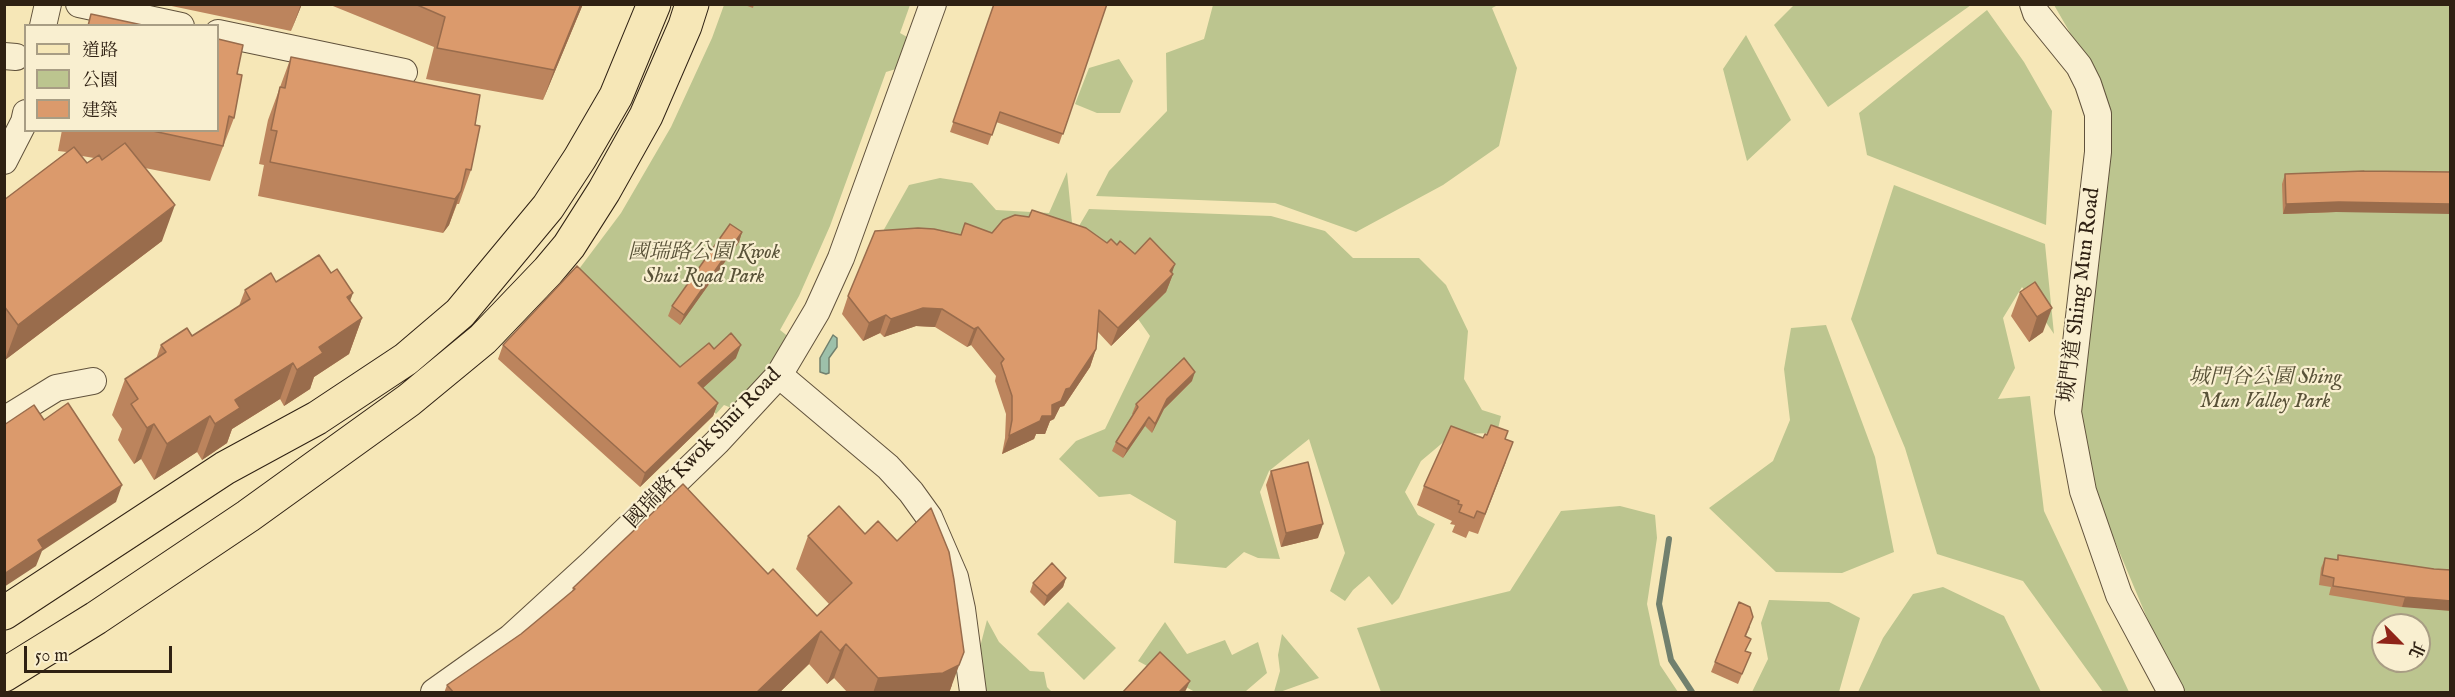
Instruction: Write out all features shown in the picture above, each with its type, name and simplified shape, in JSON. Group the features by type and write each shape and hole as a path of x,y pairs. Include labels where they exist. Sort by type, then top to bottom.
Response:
{"main road":[{"path":"4,635 26,618 227,488 289,444 316,418 405,359 460,313 548,207 597,132 616,96 654,4"},
{"path":"4,675 96,618 248,516 409,400 483,339 569,246 604,191 636,134 686,26 692,4"},
{"path":"4,651 26,618 234,500 327,458"}],"street":[{"path":"43,24 48,4"},
{"path":"79,4 172,24"},
{"name":"國瑞路 Kwok Shui Road","path":"435,693 510,638 592,563 717,442 779,375 817,311 841,258 933,4"},
{"name":"城門道 Shing Mun Road","path":"2033,4 2036,13 2079,66 2098,114 2098,152 2068,412 2081,480 2119,595 2171,693"},
{"path":"219,33 404,72"},
{"path":"4,161 24,122"},
{"path":"779,375 888,467 911,492 929,517 955,577 962,609 973,693"},
{"path":"4,420 56,388 93,381"}],"green space":[{"path":"1795,4 1971,5 1828,107 1774,25"},
{"name":"國瑞路公園 Kwok Shui Road Park","path":"724,5 910,5 900,33 914,41 906,66 886,72 830,226 799,296 780,330 790,338 734,409 724,405 716,414 576,273 621,213 671,127 712,38"},
{"path":"1213,5 1498,5 1492,8 1517,68 1499,146 1443,185 1356,232 1275,203 1096,196 1109,171 1167,111 1166,53 1204,39"},
{"name":"城門谷公園 Shing Mun Valley Park","path":"2054,5 2450,5 2450,692 2178,692 2093,489 2082,438 2079,386 2104,182 2087,62"},
{"path":"1987,10 2024,62 2052,111 2046,225 1867,155 1859,113"},
{"path":"1746,35 1791,120 1747,161 1723,69"},
{"path":"1119,59 1133,81 1120,113 1097,113 1075,104 1089,68"},
{"path":"1067,172 1074,243 980,241 882,233 909,185 940,178 972,183 996,210 1049,213"},
{"path":"1894,185 2045,244 2054,334 2022,287 2003,318 2015,368 1998,399 2030,396 2044,511 2129,692 2103,692 2023,581 1937,554 1905,448 1851,319"},
{"path":"1089,209 1271,216 1325,231 1353,258 1419,258 1446,285 1468,331 1464,379 1482,410 1501,416 1497,433 1453,434 1421,461 1405,492 1418,515 1435,524 1399,598 1392,605 1369,576 1353,590 1345,601 1330,591 1345,553 1309,439 1269,471 1260,492 1280,559 1258,558 1244,552 1226,568 1174,563 1176,521 1130,494 1099,497 1059,459 1076,441 1105,429 1150,336 1076,231"},
{"path":"1826,325 1875,457 1894,552 1842,573 1776,572 1709,508 1773,461 1790,420 1784,369 1791,328"},
{"path":"1620,506 1655,515 1657,538 1647,604 1660,665 1678,692 1381,692 1357,628 1510,591 1561,511"},
{"path":"1943,587 2004,616 2041,692 1858,692 1883,638 1913,594"},
{"path":"1769,600 1829,602 1860,618 1839,692 1752,692 1768,659 1761,623"},
{"path":"1068,602 1116,648 1084,680 1037,634"},
{"path":"987,620 999,642 1030,671 1044,672 1047,687 1052,692 984,692 979,651"},
{"path":"1165,622 1187,654 1225,640 1232,655 1258,642 1267,673 1246,691 1195,692 1138,661"},
{"path":"1282,634 1319,678 1274,692 1280,671 1278,655"}],"shaded area":[{"path":"833,335 837,338 837,347 829,358 829,373 826,374 820,372 820,358"}],"building":[{"path":"415,4 581,4 554,70 437,48 445,17"},
{"path":"994,4 1107,4 1063,134 1000,112 992,135 953,122"},
{"path":"91,14 138,24 88,24"},
{"path":"219,39 243,45 237,74 242,75 234,118 229,116 223,146 157,132 219,132"},
{"path":"291,57 480,95 475,125 480,126 471,170 466,169 461,191 455,199 270,162 277,131 271,130 280,87 285,88"},
{"path":"125,143 175,205 18,325 4,306 4,200 74,147 87,163 99,155 102,160"},
{"path":"2364,171 2451,172 2451,204 2339,202 2286,204 2285,174"},
{"path":"1032,210 1086,228 1107,243 1111,239 1117,245 1120,241 1135,254 1150,238 1175,264 1170,271 1173,274 1118,328 1099,310 1096,349 1070,388 1066,389 1061,401 1052,405 1052,416 1042,416 1040,421 1009,436 1012,396 1001,363 1004,359 978,327 974,329 942,309 923,308 891,319 886,315 869,323 848,296 875,231 918,228 961,235 965,223 992,233 1003,220 1015,215 1029,217"},
{"path":"730,224 742,232 684,315 672,306"},
{"path":"319,255 331,273 337,269 353,293 347,297 362,318 319,347 323,353 297,370 293,363 235,400 240,408 215,424 210,416 167,444 154,424 147,428 131,404 138,399 125,379 166,352 161,345 187,328 192,336 250,299 245,290 271,273 276,282"},
{"path":"577,266 680,367 709,343 714,349 731,333 741,345 698,383 718,403 645,473 503,345"},
{"path":"2035,282 2052,308 2037,317 2020,292"},
{"path":"1184,358 1195,372 1167,399 1155,424 1149,417 1127,449 1116,442 1138,407 1136,404"},
{"path":"68,403 122,485 38,540 43,548 4,574 4,425 34,405 44,420"},
{"path":"1491,425 1508,431 1505,439 1513,442 1485,514 1477,511 1474,518 1459,512 1462,505 1458,504 1459,501 1424,486 1451,426 1483,438 1485,434 1487,435"},
{"path":"1308,462 1323,524 1286,533 1271,471"},
{"path":"683,484 768,574 773,569 817,616 852,583 808,536 839,506 865,534 878,521 897,541 931,508 949,552 954,580 964,652 959,665 943,673 878,678 846,644 840,651 821,631 756,693 454,693 447,685 521,634 575,589 573,588"},
{"path":"2338,555 2451,570 2451,601 2405,597 2333,586 2334,578 2322,575 2325,558 2338,560"},
{"path":"1052,563 1066,578 1047,596 1033,583"},
{"path":"1739,602 1750,607 1753,617 1745,636 1751,639 1745,651 1751,653 1742,674 1715,662"},
{"path":"1160,652 1190,681 1178,693 1122,693"}],"waterway":[{"path":"1669,539 1659,604 1671,660 1692,692"}]}
